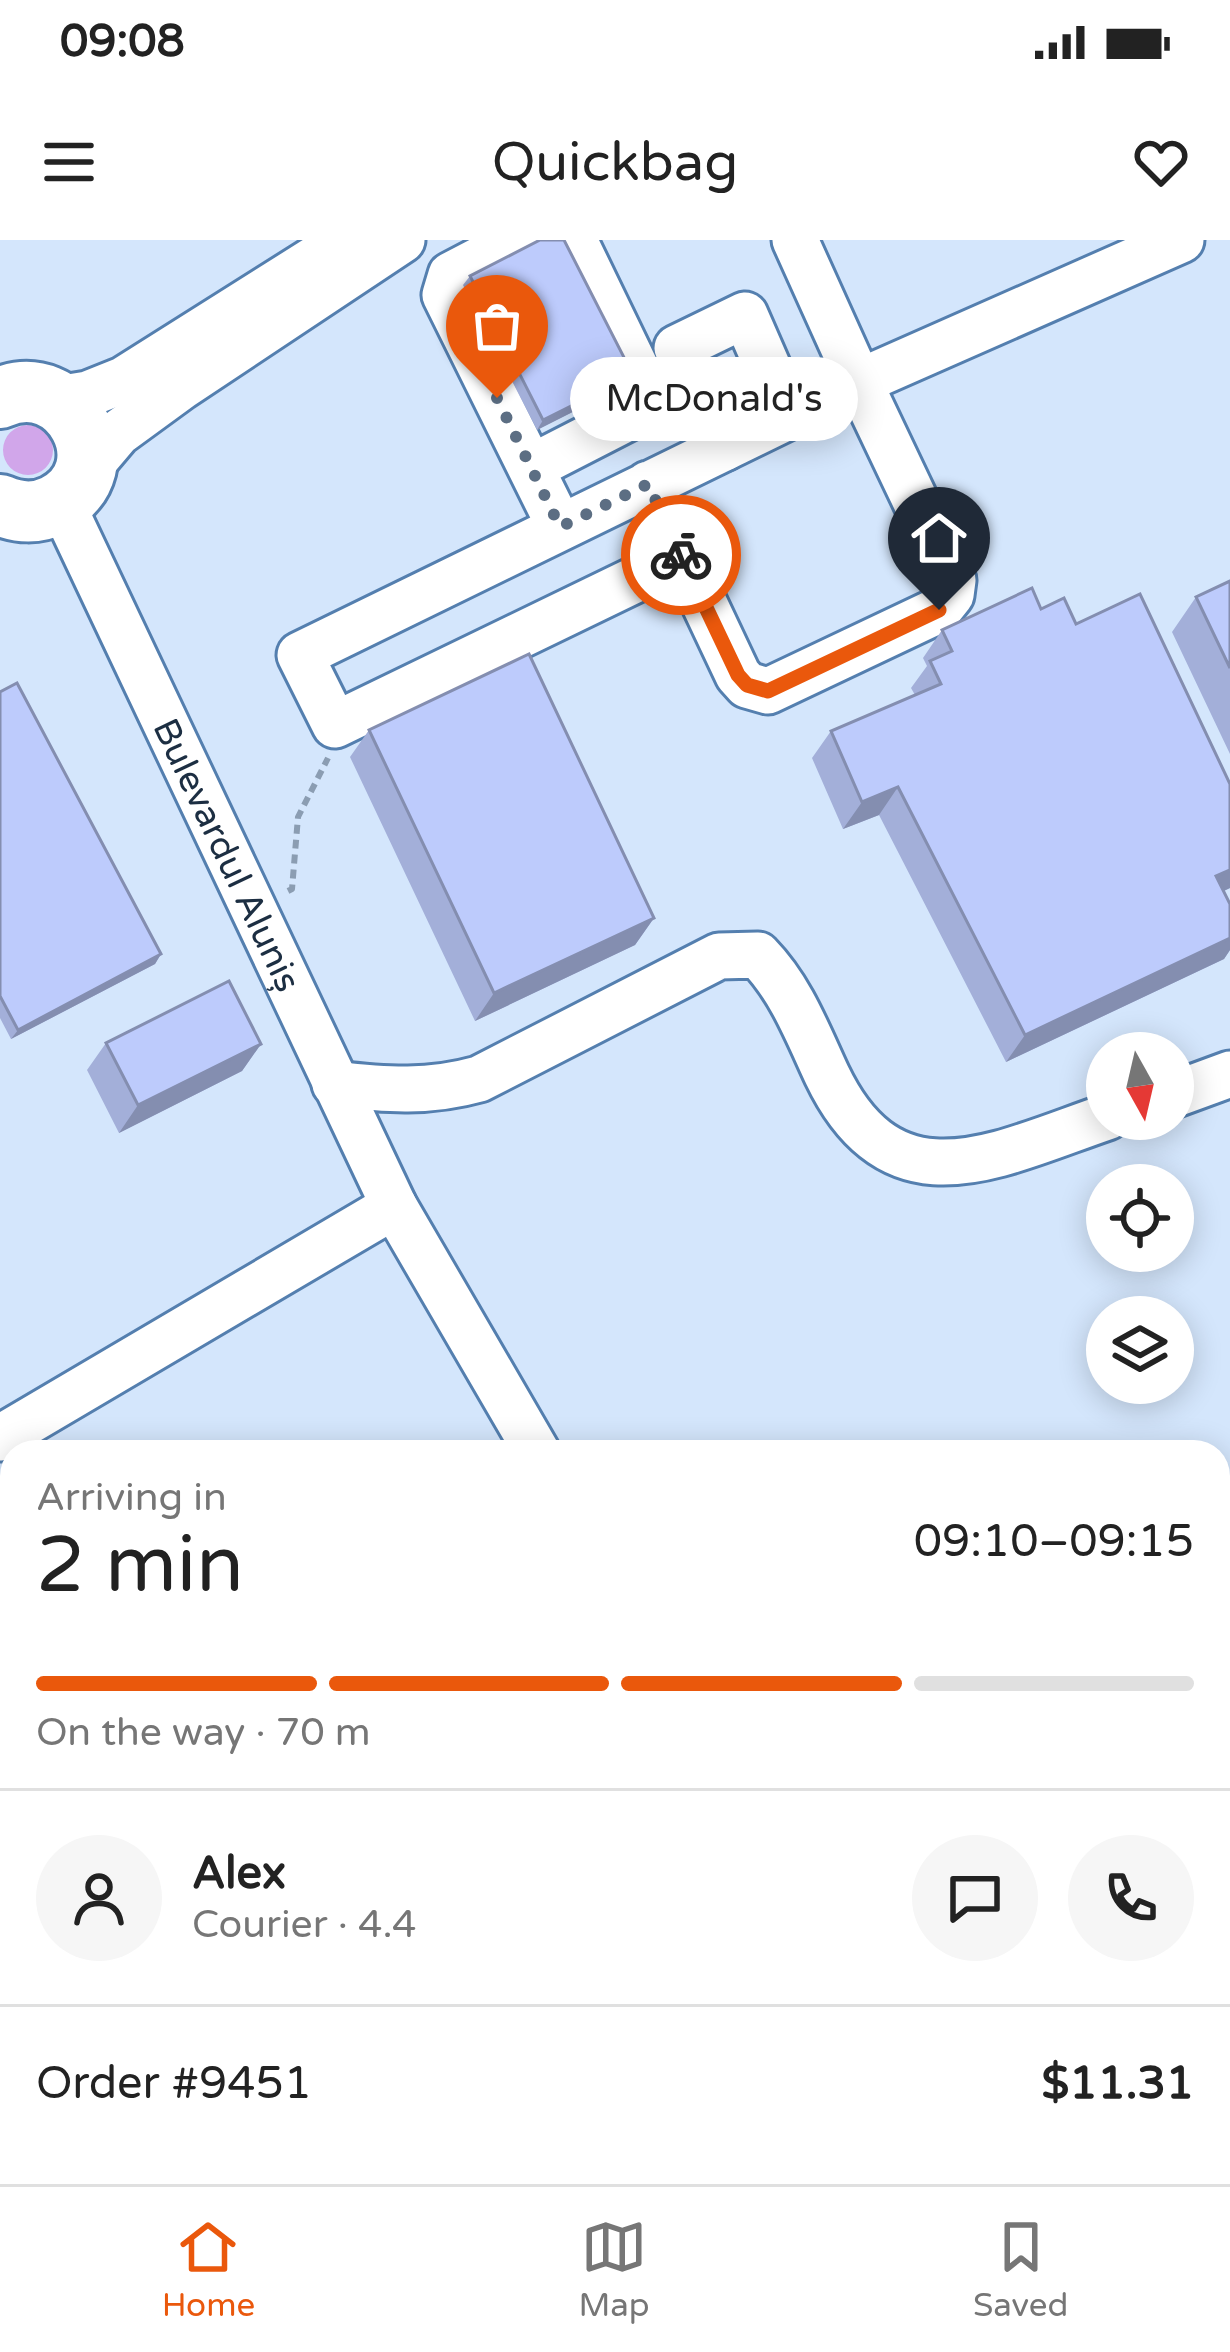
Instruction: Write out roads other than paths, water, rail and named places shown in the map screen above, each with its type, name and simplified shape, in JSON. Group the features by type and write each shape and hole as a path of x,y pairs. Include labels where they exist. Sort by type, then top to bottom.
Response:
{"main road":[{"path":"28,399 81,422 88,455 30,499"}],"street":[{"path":"28,399 88,394 124,380 345,240"},
{"path":"30,499 181,387 402,240"},
{"path":"518,240 451,274 445,296 560,527"},
{"path":"532,467 645,409 648,393 574,240"},
{"path":"648,484 738,675 747,685 768,691 939,610 951,595 953,580 795,240"},
{"path":"682,557 335,725 300,655 860,382 1180,240"},
{"path":"724,448 676,347 745,315 789,416"},
{"name":"Bulevardul Aluniș","path":"30,499 253,910 394,1206 530,1440"},
{"path":"335,1084 440,1090 479,1079 719,956 758,955 782,980 841,1103 881,1147 928,1164 985,1159 1086,1124"},
{"path":"1194,1087 1230,1074"},
{"path":"13,1440 394,1206"}],"place":[{"name":"McDonald's","path":"497,398"}]}
